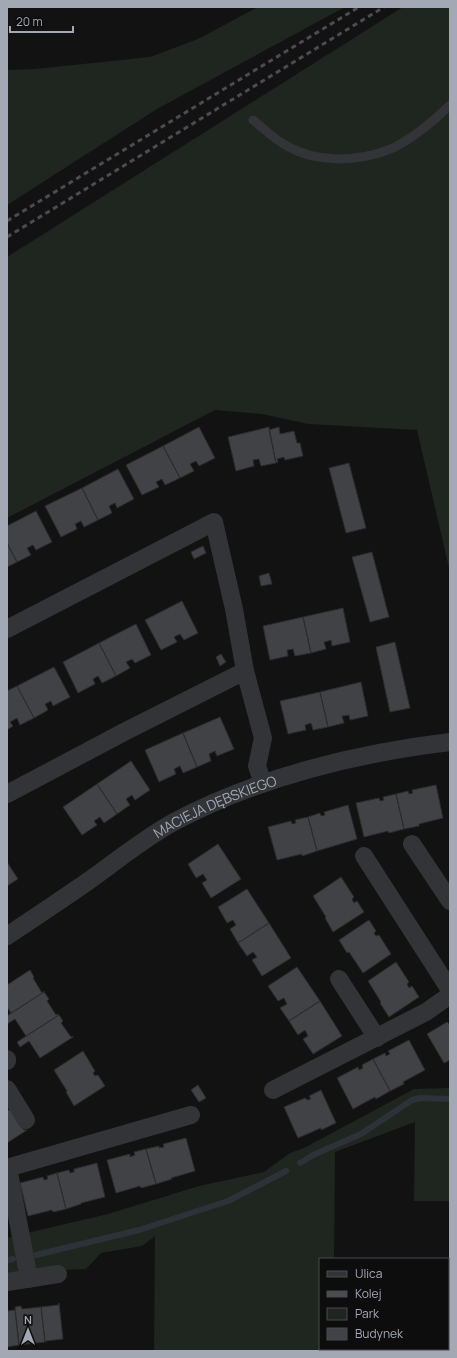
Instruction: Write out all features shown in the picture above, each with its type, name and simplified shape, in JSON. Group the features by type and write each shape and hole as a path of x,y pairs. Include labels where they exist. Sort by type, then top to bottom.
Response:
{"street":[{"path":"7,629 214,522 234,610 245,671 263,738 257,766 263,783"},
{"path":"7,794 126,731 245,671"},
{"name":"MACIEJA DĘBSKIEGO","path":"7,936 58,902 145,840 173,823 232,796 263,783 292,774 374,754 450,742"},
{"path":"412,844 450,901"},
{"path":"364,856 450,990"},
{"path":"339,978 377,1038"},
{"path":"273,1090 426,1012 450,995"},
{"path":"7,1089 26,1120"},
{"path":"29,1279 7,1168 191,1115"},
{"path":"7,1282 58,1274"}],"lane":[{"path":"253,120 275,139 288,147 303,153 332,159 357,158 389,150 423,128 450,104"}],"green space":[{"path":"258,7 345,7 157,109 7,205 7,70 36,69 150,57 198,39"},
{"path":"403,7 450,7 450,572 417,430 308,424 262,414 215,410 7,518 7,257"},
{"path":"450,1088 450,1201 414,1201 415,1122 335,1152 334,1258 319,1258 319,1350 333,1351 154,1351 155,1236 142,1246 101,1253 86,1269 34,1271 27,1233 108,1214 199,1186 264,1172 290,1153 304,1148 414,1089"},
{"path":"12,1237 20,1274 7,1277 7,1238"}],"building":[{"path":"199,427 215,458 199,466 196,461 190,464 194,471 180,478 163,446"},
{"path":"269,427 276,463 261,466 259,459 253,460 254,466 236,471 228,437"},
{"path":"279,427 280,434 294,431 297,443 300,443 303,456 285,460 284,457 277,459 278,462 276,463 269,430"},
{"path":"163,446 180,478 165,485 162,479 156,482 159,487 142,495 126,465"},
{"path":"349,463 366,528 346,533 329,468"},
{"path":"118,469 134,499 117,508 115,503 109,506 112,513 98,520 82,488"},
{"path":"82,488 98,520 84,527 81,521 75,524 77,529 61,537 45,506"},
{"path":"36,511 52,542 36,550 33,545 27,548 31,555 17,562 7,543 7,526"},
{"path":"7,543 17,562 7,567"},
{"path":"203,546 206,553 194,559 191,552"},
{"path":"372,552 389,617 370,622 352,557"},
{"path":"269,573 272,584 261,586 259,576"},
{"path":"182,601 198,633 184,640 180,634 174,637 177,642 161,650 145,620"},
{"path":"343,608 350,642 332,646 331,640 324,642 326,649 311,653 303,617"},
{"path":"303,617 311,653 295,656 293,649 287,650 288,656 270,660 263,626"},
{"path":"136,624 151,655 135,663 132,659 126,662 130,668 116,676 99,643"},
{"path":"395,642 410,708 390,712 376,647"},
{"path":"99,643 116,676 102,683 98,676 93,679 95,684 78,693 63,662"},
{"path":"221,654 226,662 220,666 216,657"},
{"path":"54,667 70,697 53,706 51,701 45,704 48,710 34,718 17,686"},
{"path":"361,682 368,716 350,720 349,715 342,716 344,723 328,727 320,692"},
{"path":"17,686 34,718 20,725 17,718 10,722 13,726 7,730 7,691"},
{"path":"320,692 328,727 313,730 311,723 305,725 306,730 288,734 280,701"},
{"path":"220,717 234,749 217,756 215,751 209,754 211,761 197,767 183,733"},
{"path":"183,733 197,767 183,773 180,766 174,769 176,774 159,782 145,750"},
{"path":"131,761 150,790 135,800 132,795 126,799 130,805 117,814 97,784"},
{"path":"97,784 117,814 104,823 100,817 94,821 97,825 82,835 63,807"},
{"path":"436,785 443,818 404,829 396,794 408,791 409,794 413,793 412,790"},
{"path":"396,794 404,829 364,837 356,803 379,798 380,801 384,800 383,797"},
{"path":"348,805 357,839 317,851 308,817 320,813 321,816 325,815 324,812"},
{"path":"308,817 317,851 302,856 302,854 277,860 268,827 291,821 292,824 296,823 295,820"},
{"path":"218,844 241,879 211,898 202,883 207,880 203,874 196,878 188,864"},
{"path":"7,862 18,879 7,886"},
{"path":"341,877 354,897 352,899 354,903 357,901 364,912 333,932 313,896"},
{"path":"247,889 269,923 238,943 230,929 236,925 233,920 227,923 218,907"},
{"path":"369,920 376,931 374,933 376,936 379,935 391,954 363,973 339,940"},
{"path":"269,923 291,958 262,976 252,960 257,957 253,952 247,956 238,943"},
{"path":"396,962 409,982 407,984 409,988 412,986 419,997 389,1017 368,981"},
{"path":"297,967 320,1001 289,1021 280,1008 287,1004 284,998 278,1001 268,986"},
{"path":"30,970 42,993 44,992 11,1013 7,1007 7,985"},
{"path":"44,992 49,999 47,1001 56,1015 59,1015 26,1036 15,1019 7,1024 7,1016"},
{"path":"320,1001 342,1036 313,1054 303,1039 308,1036 305,1030 298,1035 289,1021"},
{"path":"59,1015 63,1021 61,1023 71,1037 73,1037 40,1058 29,1041 20,1047 17,1042"},
{"path":"447,1022 449,1024 450,1023 450,1060 444,1063 427,1034"},
{"path":"409,1040 425,1070 403,1082 404,1084 390,1091 373,1059 385,1053 386,1056 390,1054 388,1051"},
{"path":"83,1051 95,1071 93,1073 95,1076 98,1075 105,1086 74,1106 54,1070"},
{"path":"373,1059 390,1091 353,1109 337,1078 358,1067 359,1070 363,1068 362,1065"},
{"path":"198,1085 206,1098 199,1102 191,1090"},
{"path":"321,1090 336,1123 298,1138 284,1107 305,1098 307,1100 311,1099 309,1096"},
{"path":"12,1108 14,1116 24,1130 27,1130 7,1143 7,1111"},
{"path":"186,1138 195,1171 156,1184 146,1149 159,1146 159,1148 164,1147 163,1144"},
{"path":"146,1149 156,1184 141,1188 140,1186 116,1193 107,1160 130,1154 130,1157 135,1155 134,1152"},
{"path":"97,1163 105,1197 81,1203 66,1209 57,1173 69,1170 70,1173 74,1172 74,1169"},
{"path":"57,1173 66,1209 53,1212 52,1210 28,1216 20,1183 43,1177 44,1180 48,1179 47,1176"},
{"path":"59,1303 63,1339 45,1342 41,1307 58,1305"},
{"path":"21,1306 22,1309 41,1307 45,1342 19,1345 15,1307"},
{"path":"15,1310 19,1345 7,1347 7,1311"}],"waterway":[{"path":"300,1163 313,1155 361,1134 412,1100 420,1098 450,1099"},
{"path":"36,1255 139,1230 228,1201 286,1171"},
{"path":"7,1260 13,1259"}],"railway":[{"path":"7,221 359,7"},
{"path":"7,237 384,7"}]}
